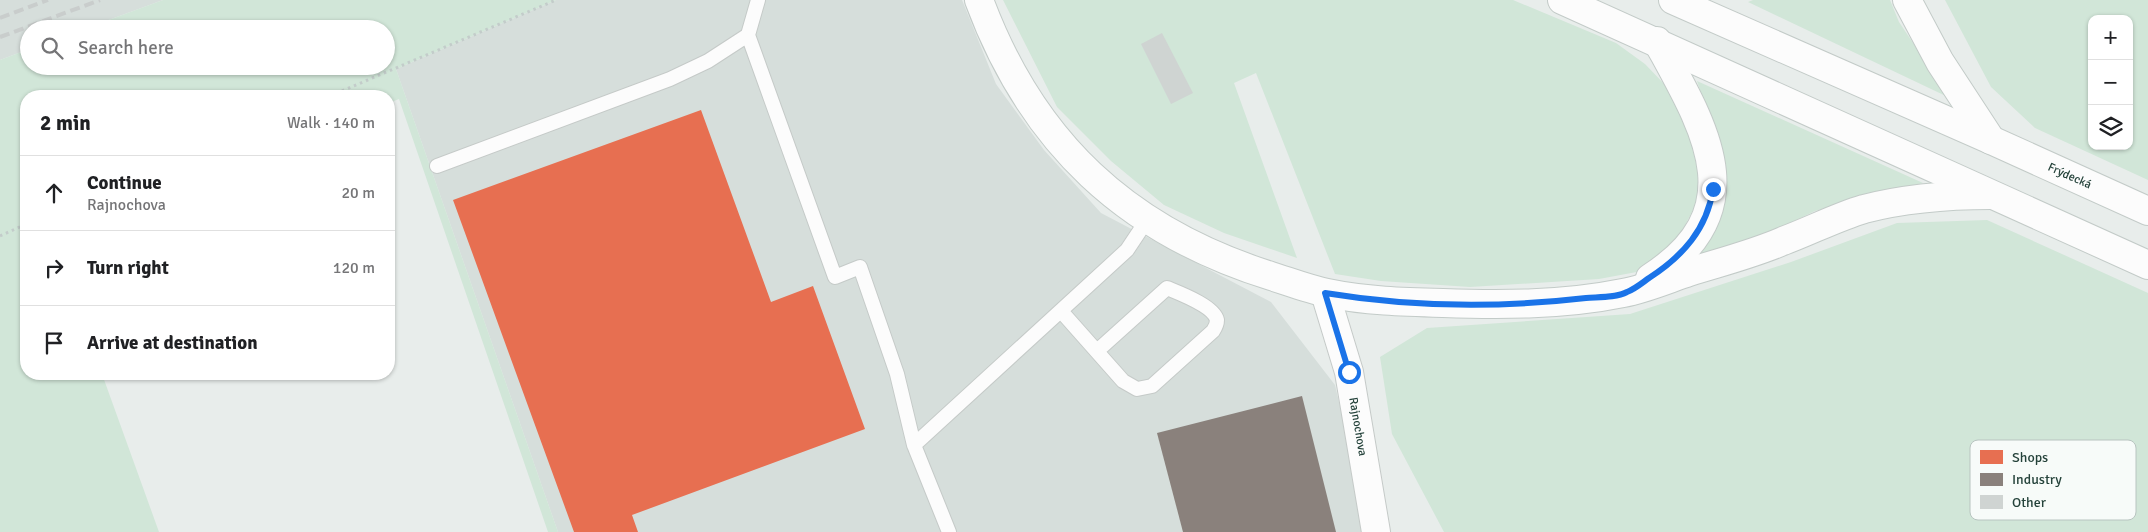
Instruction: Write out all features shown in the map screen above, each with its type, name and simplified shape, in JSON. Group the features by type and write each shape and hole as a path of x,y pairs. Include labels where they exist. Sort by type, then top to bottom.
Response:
{"main road":[{"path":"979,0 1008,66 1024,93 1067,152 1092,178 1147,220 1186,243 1251,270 1325,293 1355,298 1411,302 1487,304 1555,301 1625,293 1777,244 1860,210 1911,199 1991,195"},
{"path":"1562,0 2148,265"},
{"name":"Frýdecká","path":"1673,0 1992,140 2148,211"},
{"path":"1907,0 1932,49 1992,140"},
{"path":"1625,293 1666,266 1690,244 1703,224 1711,202 1713,189 1711,157 1700,123 1656,41"},
{"name":"Rajnochova","path":"1325,293 1349,372 1376,532"}],"lane":[{"path":"758,0 748,35 835,277 860,267 897,374 914,445 949,532"},
{"path":"438,166 670,80 708,61 748,35"},
{"path":"914,445 1127,250 1147,220"},
{"path":"1061,311 1128,386 1137,389 1147,388 1213,331 1217,322 1216,318 1205,306 1167,288 1097,351"}],"path":[{"path":"395,68 556,0"},
{"path":"344,90 379,75"},
{"path":"0,236 20,227"}],"shaded area":[{"path":"0,0 163,0 109,20 20,20 20,52 0,60"},
{"path":"556,0 962,0 996,84 1044,150 1101,213 1271,302 1335,385 1369,532 558,532 396,69"}],"green space":[{"path":"163,0 556,0 396,69 558,532 548,532 399,99 395,101 395,90 20,90 20,380 104,380 159,532 0,532 0,60 20,52 20,75 395,75 395,20 109,20"},
{"path":"1003,0 1513,0 1616,43 1645,64 1669,89 1692,142 1699,166 1699,187 1695,206 1680,235 1662,255 1642,271 1599,279 1470,287 1381,281 1335,274 1256,73 1234,83 1297,258 1224,233 1164,205 1111,161 1057,107"},
{"path":"1753,0 1890,0 1899,22 1950,98 1748,2"},
{"path":"1945,0 2148,0 2148,180 2035,128 1991,87"},
{"path":"1697,81 1923,183 1878,192 1815,211 1763,236 1694,261 1723,213 1724,163"},
{"path":"1987,220 2148,293 2148,532 1444,532 1392,434 1380,357 1427,328 1630,314 1791,262 1897,223"}],"building: Shops":[{"path":"701,110 771,302 813,286 865,429 632,515 638,532 574,532 453,200"}],"building: Industry":[{"path":"1302,396 1336,532 1183,532 1157,433"}],"building: Other":[{"path":"1162,33 1193,93 1171,104 1141,44"}],"railway":[{"path":"0,18 48,0"},
{"path":"46,20 100,0"},
{"path":"0,37 20,30"}],"route":[{"path":"1349,372 1325,293 1355,298 1464,304 1555,301 1625,293 1653,276 1680,255 1690,244 1703,224 1711,202 1713,189"}]}
